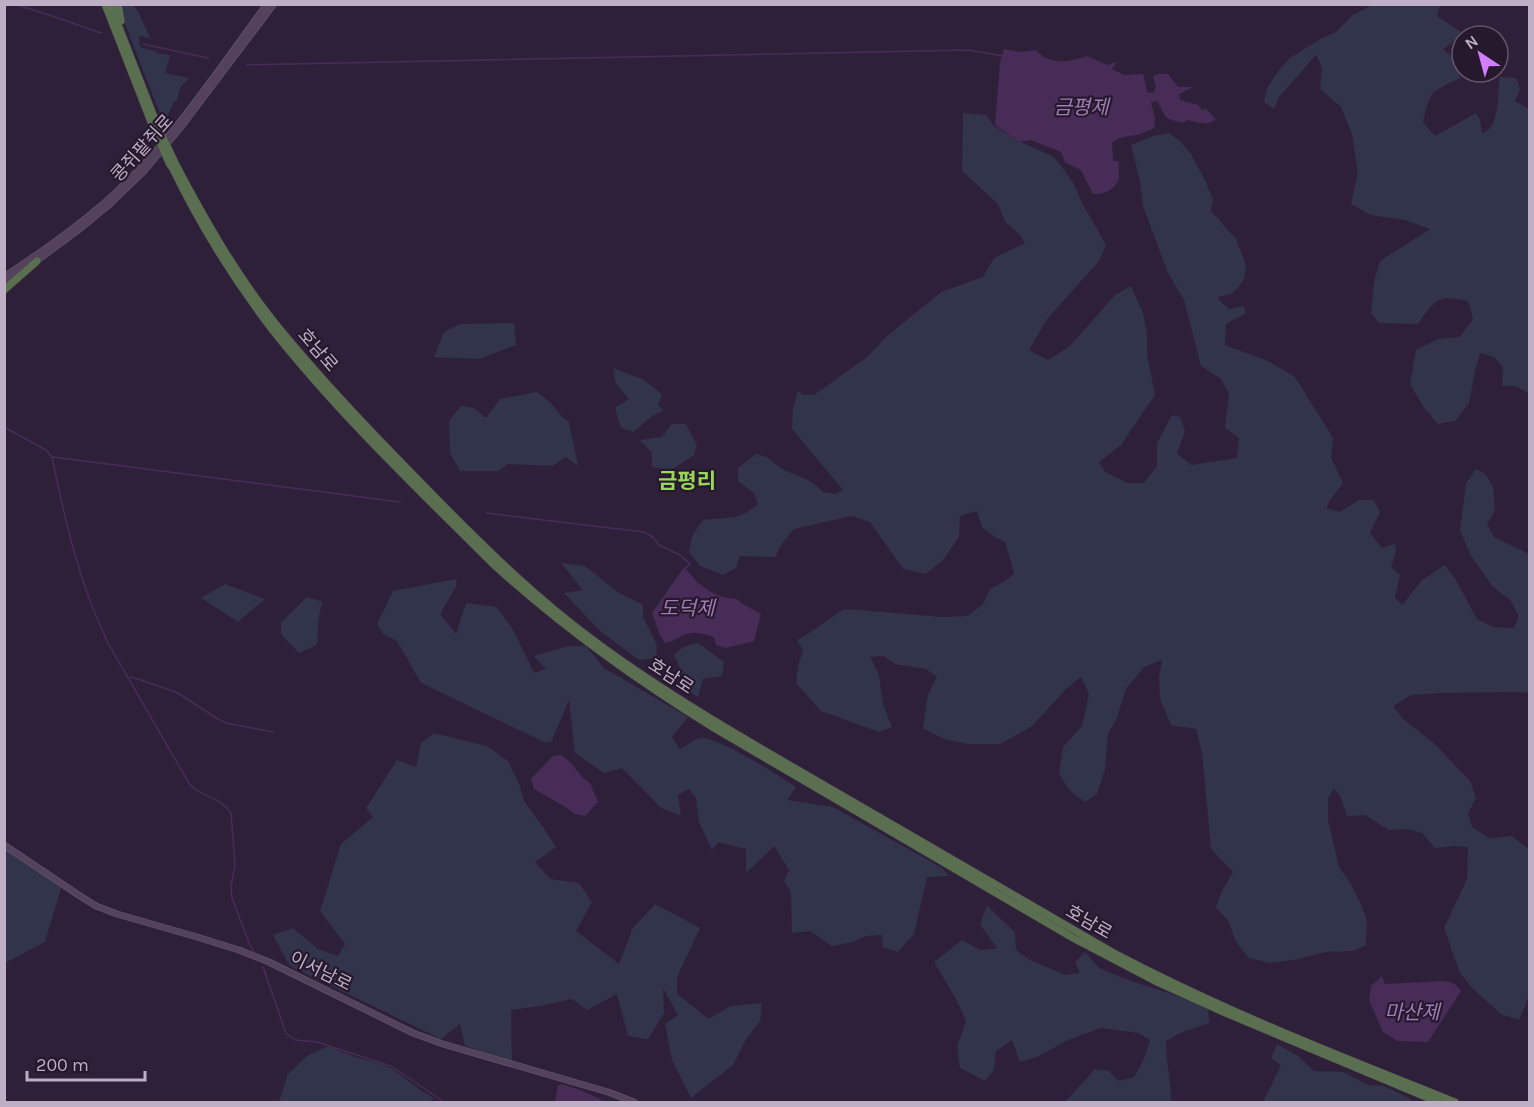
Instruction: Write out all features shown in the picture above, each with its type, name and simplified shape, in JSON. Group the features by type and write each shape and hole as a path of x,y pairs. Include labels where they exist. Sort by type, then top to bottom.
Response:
{"highway":[{"name":"호남로","path":"105,4 189,202 221,256 270,327 338,405 520,589 616,664 660,695 1074,938 1155,981 1228,1014 1438,1102"},
{"name":"호남로","path":"110,4 154,124"},
{"path":"118,4 128,50"},
{"name":"호남로","path":"173,164 210,228 251,290 274,321 341,399 498,560 595,642 695,709 1112,952 1184,988 1345,1058 1455,1102"},
{"path":"4,290 37,261"},
{"path":"714,728 716,733 765,763"},
{"path":"826,798 916,849 933,855"}],"main road":[{"name":"콩쥐팥쥐로","path":"4,277 111,198 155,152 183,118 267,4"},
{"name":"콩쥐팥쥐로","path":"4,284 77,231 110,204 144,171 182,127 274,4"},
{"name":"이서남로","path":"4,845 96,906 232,948 269,962 413,1033 443,1044 608,1092 634,1102"}],"shaded area":[{"path":"121,5 133,5 138,11 150,38 139,36 140,47 170,55 165,73 189,78 180,88 177,100 164,124 125,24"},
{"path":"1372,5 1440,5 1437,16 1450,25 1450,44 1443,49 1450,55 1450,83 1433,93 1425,111 1423,122 1435,136 1476,113 1480,120 1482,133 1490,129 1497,110 1499,84 1510,84 1510,78 1516,78 1520,89 1515,101 1529,109 1529,393 1515,386 1502,386 1503,367 1494,357 1480,353 1469,403 1455,421 1438,424 1424,408 1410,384 1416,350 1438,339 1460,337 1473,319 1468,301 1450,298 1438,301 1433,304 1418,324 1379,323 1371,313 1374,281 1380,261 1430,229 1405,220 1371,215 1351,204 1358,173 1352,134 1341,107 1320,89 1322,68 1316,55 1279,97 1274,109 1264,102 1267,88 1290,58 1336,32 1353,15"},
{"path":"963,113 986,115 993,125 1016,140 1054,157 1073,182 1106,245 1099,261 1048,318 1029,350 1048,360 1070,346 1115,295 1131,286 1143,313 1147,334 1147,355 1155,395 1121,445 1099,462 1105,472 1127,483 1144,483 1157,466 1157,443 1172,415 1180,417 1185,431 1177,454 1192,465 1237,458 1239,438 1225,428 1229,394 1221,379 1201,366 1184,300 1168,273 1143,206 1131,145 1153,136 1169,133 1191,154 1213,200 1211,211 1236,239 1246,265 1244,279 1239,287 1231,294 1218,297 1229,309 1243,306 1246,313 1226,324 1225,345 1268,361 1295,377 1333,438 1331,458 1343,483 1326,508 1340,512 1359,500 1374,500 1380,512 1370,533 1382,548 1395,544 1396,551 1391,567 1400,575 1395,597 1402,605 1422,580 1445,565 1456,580 1477,619 1493,627 1514,628 1519,616 1510,600 1492,586 1470,554 1460,530 1466,483 1476,469 1485,474 1493,487 1495,511 1487,524 1494,537 1529,554 1529,693 1411,695 1393,706 1403,719 1436,745 1470,781 1476,798 1468,813 1472,827 1489,838 1512,836 1529,849 1529,996 1519,1020 1501,1014 1472,988 1460,973 1444,928 1467,879 1468,847 1435,848 1422,833 1407,829 1389,830 1365,815 1347,816 1341,798 1334,788 1328,798 1328,820 1339,867 1349,881 1367,920 1366,945 1353,951 1325,952 1270,963 1249,958 1236,942 1229,922 1216,907 1233,872 1211,849 1202,753 1196,729 1171,725 1160,699 1159,678 1162,660 1144,667 1126,689 1116,720 1108,734 1105,769 1097,794 1085,802 1070,791 1059,774 1063,747 1082,726 1089,694 1081,677 1067,688 1032,726 1000,744 968,744 944,739 923,728 928,695 937,677 926,669 895,664 884,656 870,657 879,675 883,704 892,727 879,732 821,711 796,683 803,650 797,640 845,609 942,617 968,616 983,604 990,589 1014,573 1005,542 982,527 977,511 960,516 959,537 944,559 926,574 903,569 870,522 851,516 794,529 775,557 740,556 736,568 723,575 700,566 689,552 692,536 703,520 738,516 758,504 754,493 738,481 738,468 756,454 808,480 823,492 836,494 843,490 792,429 793,408 798,391 803,395 814,395 867,357 886,337 941,292 983,277 994,258 1025,243 1005,221 998,204 962,171"},
{"path":"514,323 516,345 479,359 434,357 444,332 460,324"},
{"path":"613,368 644,380 662,394 658,405 664,410 651,417 633,432 621,428 615,408 629,399 616,384"},
{"path":"537,392 569,422 578,466 566,457 553,466 508,464 498,471 460,471 450,453 449,421 461,406 474,408 486,418 500,399"},
{"path":"672,424 686,424 697,445 694,455 671,470 652,467 652,453 640,440 662,437"},
{"path":"561,563 585,566 619,593 643,605 643,617 657,645 656,658 639,660 600,631 564,593 583,590"},
{"path":"456,579 457,585 440,614 456,634 466,603 497,607 514,631 534,673 546,669 534,656 568,646 586,646 604,668 688,717 672,737 680,749 700,738 720,743 796,787 787,800 833,807 942,868 949,876 927,877 914,934 898,952 883,947 882,935 865,936 853,942 832,946 810,931 792,933 791,892 784,881 789,870 774,846 746,873 746,849 718,842 712,850 699,822 696,798 689,789 678,795 681,816 661,808 622,768 604,773 575,753 569,700 551,742 544,742 421,683 397,641 383,634 377,624 393,591"},
{"path":"225,584 265,599 238,622 201,598"},
{"path":"307,597 323,602 319,617 317,645 299,653 281,634 281,622"},
{"path":"698,643 724,662 722,676 703,679 698,697 680,687 681,670 674,655 683,647"},
{"path":"434,733 487,746 508,761 524,801 556,847 535,862 550,879 579,883 592,902 576,931 619,964 633,928 655,904 700,928 677,977 677,994 709,1019 730,1006 762,1003 760,1021 745,1041 733,1065 691,1098 672,1060 665,1024 678,1015 663,988 664,1013 648,1039 628,1036 617,994 587,1010 572,999 511,1010 512,1061 465,1046 460,1024 441,1039 290,966 273,935 293,928 318,949 338,956 345,944 320,911 341,844 373,817 366,808 397,760 416,767 421,743"},
{"path":"5,845 61,888 45,942 5,963"},
{"path":"987,906 1015,932 1016,950 1030,960 1065,975 1080,973 1075,962 1085,952 1099,968 1208,1006 1209,1023 1180,1033 1166,1041 1171,1102 1065,1102 1095,1069 1109,1071 1119,1081 1134,1077 1144,1059 1150,1040 1138,1033 1101,1028 1068,1040 1039,1056 1020,1062 1012,1040 996,1051 994,1070 985,1081 960,1068 957,1047 966,1021 934,962 962,940 980,950 997,948 980,924"},
{"path":"1277,1044 1298,1056 1314,1071 1343,1072 1368,1085 1384,1086 1413,1102 1267,1102 1264,1100 1281,1065 1271,1058"},
{"path":"328,1046 393,1069 434,1098 430,1102 279,1102 288,1074 307,1056"}],"water":[{"name":"금평제","path":"1004,49 1021,52 1035,50 1047,58 1060,61 1087,56 1107,65 1117,62 1112,69 1124,75 1143,74 1147,92 1153,93 1156,87 1153,76 1168,74 1178,87 1193,87 1179,94 1180,100 1198,105 1202,110 1206,109 1216,119 1206,123 1188,120 1182,123 1165,116 1157,101 1151,102 1155,119 1154,128 1120,138 1112,143 1113,160 1119,162 1118,181 1109,190 1093,194 1081,170 1065,162 1061,152 1031,140 1019,142 995,125 1000,63"},
{"name":"도덕제","path":"684,567 698,583 711,592 725,598 736,599 761,614 754,641 726,648 716,645 714,637 695,633 665,643 652,613"},
{"path":"561,755 590,783 598,802 585,816 575,814 534,789 531,779 553,756"},
{"name":"마산제","path":"1382,976 1385,984 1444,981 1455,984 1461,991 1428,1042 1398,1041 1383,1032 1369,1000 1371,986"},
{"path":"561,1084 583,1091 605,1102 555,1102 558,1086"}],"waterway":[{"path":"14,4 101,33"},
{"path":"143,44 208,58"},
{"path":"247,65 969,50 1003,56"},
{"path":"4,427 46,450 52,457 68,529 82,576 109,645 190,785 217,800 231,813 235,865 231,886 232,898 254,952"},
{"path":"53,457 400,502"},
{"path":"486,513 644,532 653,537 659,545 680,555 690,564 685,569"},
{"path":"130,677 178,693 226,723 273,732"},
{"path":"263,967 286,1033 295,1040 317,1042 391,1066 444,1102"}],"district":[{"name":"금평리","path":"687,481"}]}
